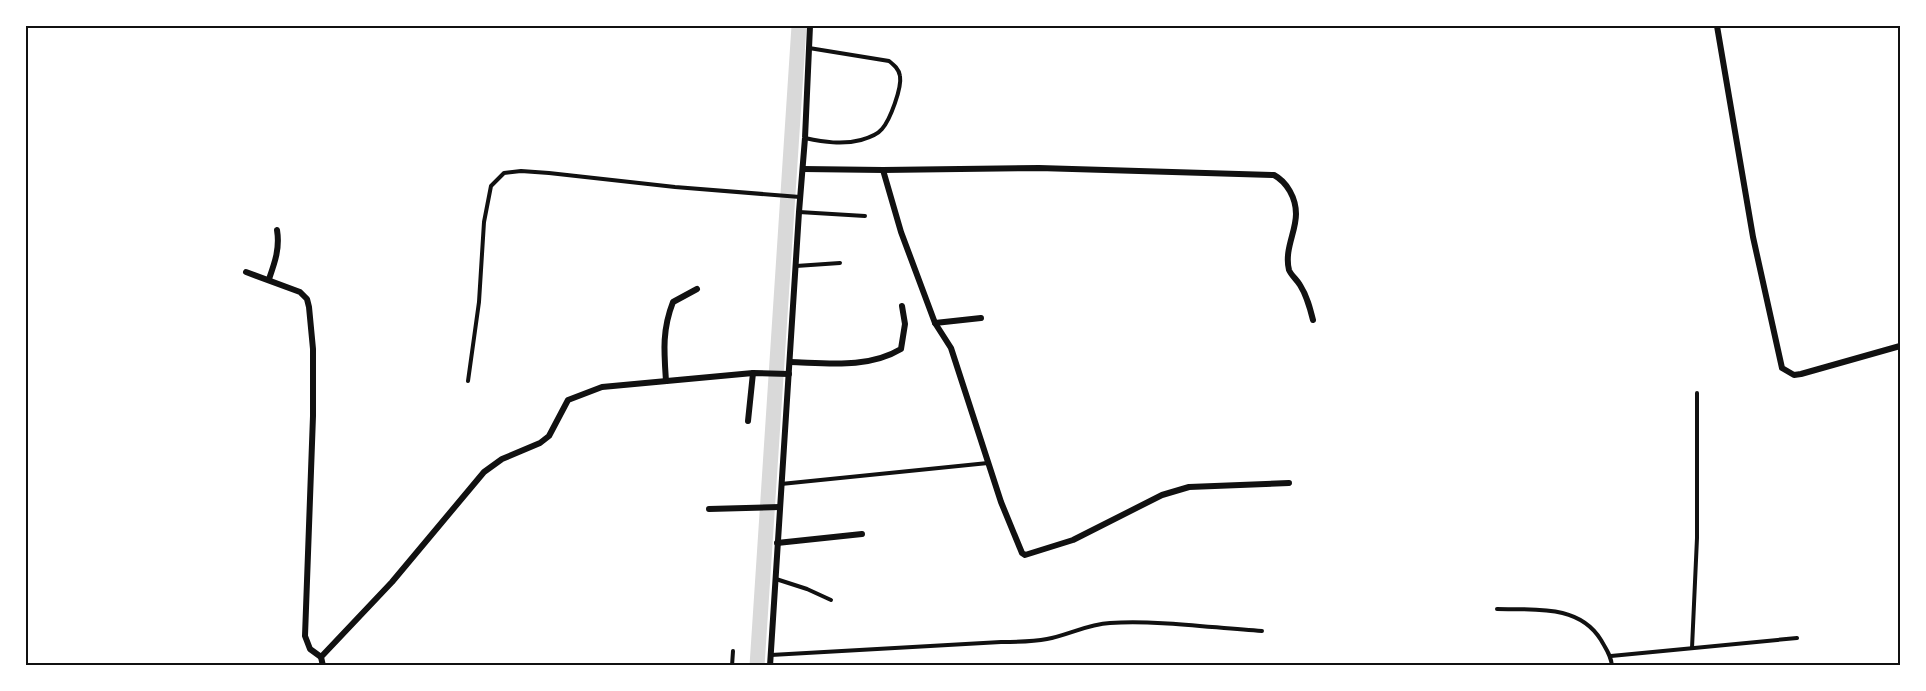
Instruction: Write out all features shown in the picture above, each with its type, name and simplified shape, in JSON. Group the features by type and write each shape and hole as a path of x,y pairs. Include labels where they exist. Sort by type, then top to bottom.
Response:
{"street":[{"path":"770,666 805,138 810,26"},
{"path":"1717,26 1751,226 1782,368 1794,375 1801,374 1900,346"},
{"path":"803,169 1039,168 1274,175 1284,180 1291,194 1296,213 1289,242 1290,272 1308,301 1313,320"},
{"path":"883,170 901,232 935,323 951,348 1001,502 1025,555 1073,540 1162,495 1189,487 1289,483"},
{"path":"269,279 276,260 279,242 277,230"},
{"path":"246,272 300,292 307,299 309,307 313,348 313,416 305,636 310,649 321,657 323,666"},
{"path":"666,381 664,332 667,317 673,302 698,289"},
{"path":"789,362 854,363 886,358 901,349 905,324 902,306"},
{"path":"935,323 981,318"},
{"path":"321,657 392,582 484,472 502,459 540,443 549,436 568,400 602,387 762,372 789,374"},
{"path":"748,421 753,373"},
{"path":"709,509 780,507"},
{"path":"777,543 862,534"}],"lane":[{"path":"805,138 827,142 846,142 863,140 881,131 890,116 901,77 889,61 808,47"},
{"path":"468,381 479,302 484,222 491,186 504,173 549,172 675,187 800,197"},
{"path":"799,212 865,216"},
{"path":"795,266 840,263"},
{"path":"1692,648 1697,538 1697,393"},
{"path":"781,484 989,463"},
{"path":"775,579 807,589 831,600"},
{"path":"1497,609 1562,612 1578,618 1598,635 1611,656 1612,666"},
{"path":"770,655 1029,642 1108,623 1262,631"},
{"path":"1611,656 1797,638"},
{"path":"732,666 733,651"}],"waterway":[{"path":"757,666 799,26"}]}
